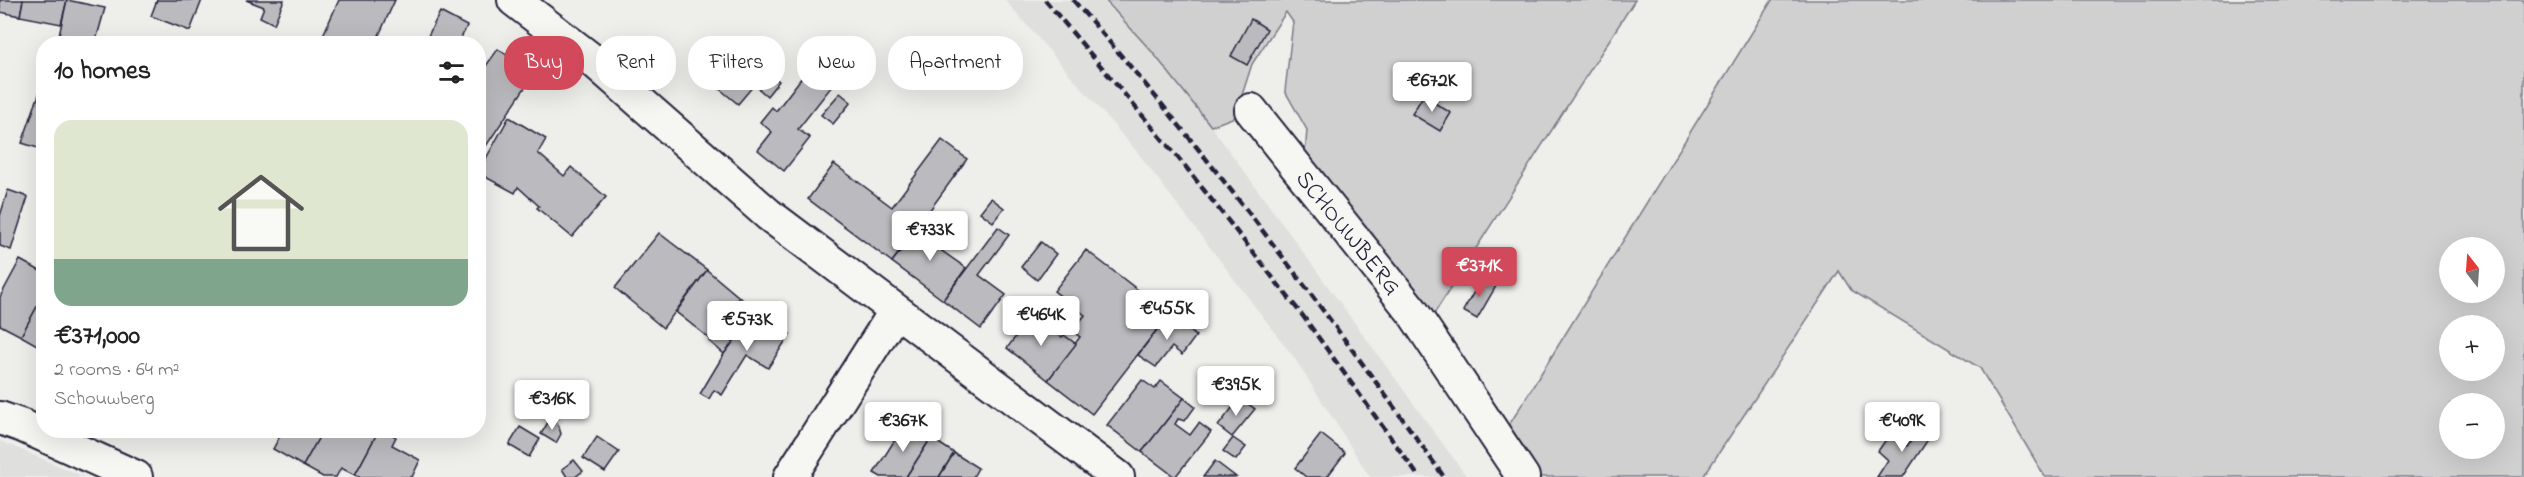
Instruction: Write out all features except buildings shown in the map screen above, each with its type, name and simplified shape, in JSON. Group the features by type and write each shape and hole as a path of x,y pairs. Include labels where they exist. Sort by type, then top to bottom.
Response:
{"street":[{"path":"514,0 596,63 769,215 895,312 1118,477"},
{"name":"SCHOUWBERG","path":"1251,110 1412,311 1523,477"},
{"path":"790,477 895,312"},
{"path":"0,418 36,434"},
{"path":"46,438 136,477"}],"shaded area":[{"path":"1005,0 1105,0 1154,54 1211,126 1467,477 1370,477 1295,359 1138,153"},
{"path":"1105,0 1635,0 1434,314 1305,154 1307,130 1285,91 1293,22 1286,12 1252,64 1235,117 1211,126 1154,54"},
{"path":"1772,0 2524,0 2524,477 2045,477 1980,368 1851,290 1839,271 1703,477 1537,477 1506,430"},
{"path":"0,441 85,477 0,477"}],"railway":[{"path":"1045,0 1185,166 1303,316 1419,477"},
{"path":"1073,0 1171,115 1265,233 1444,477"}]}
